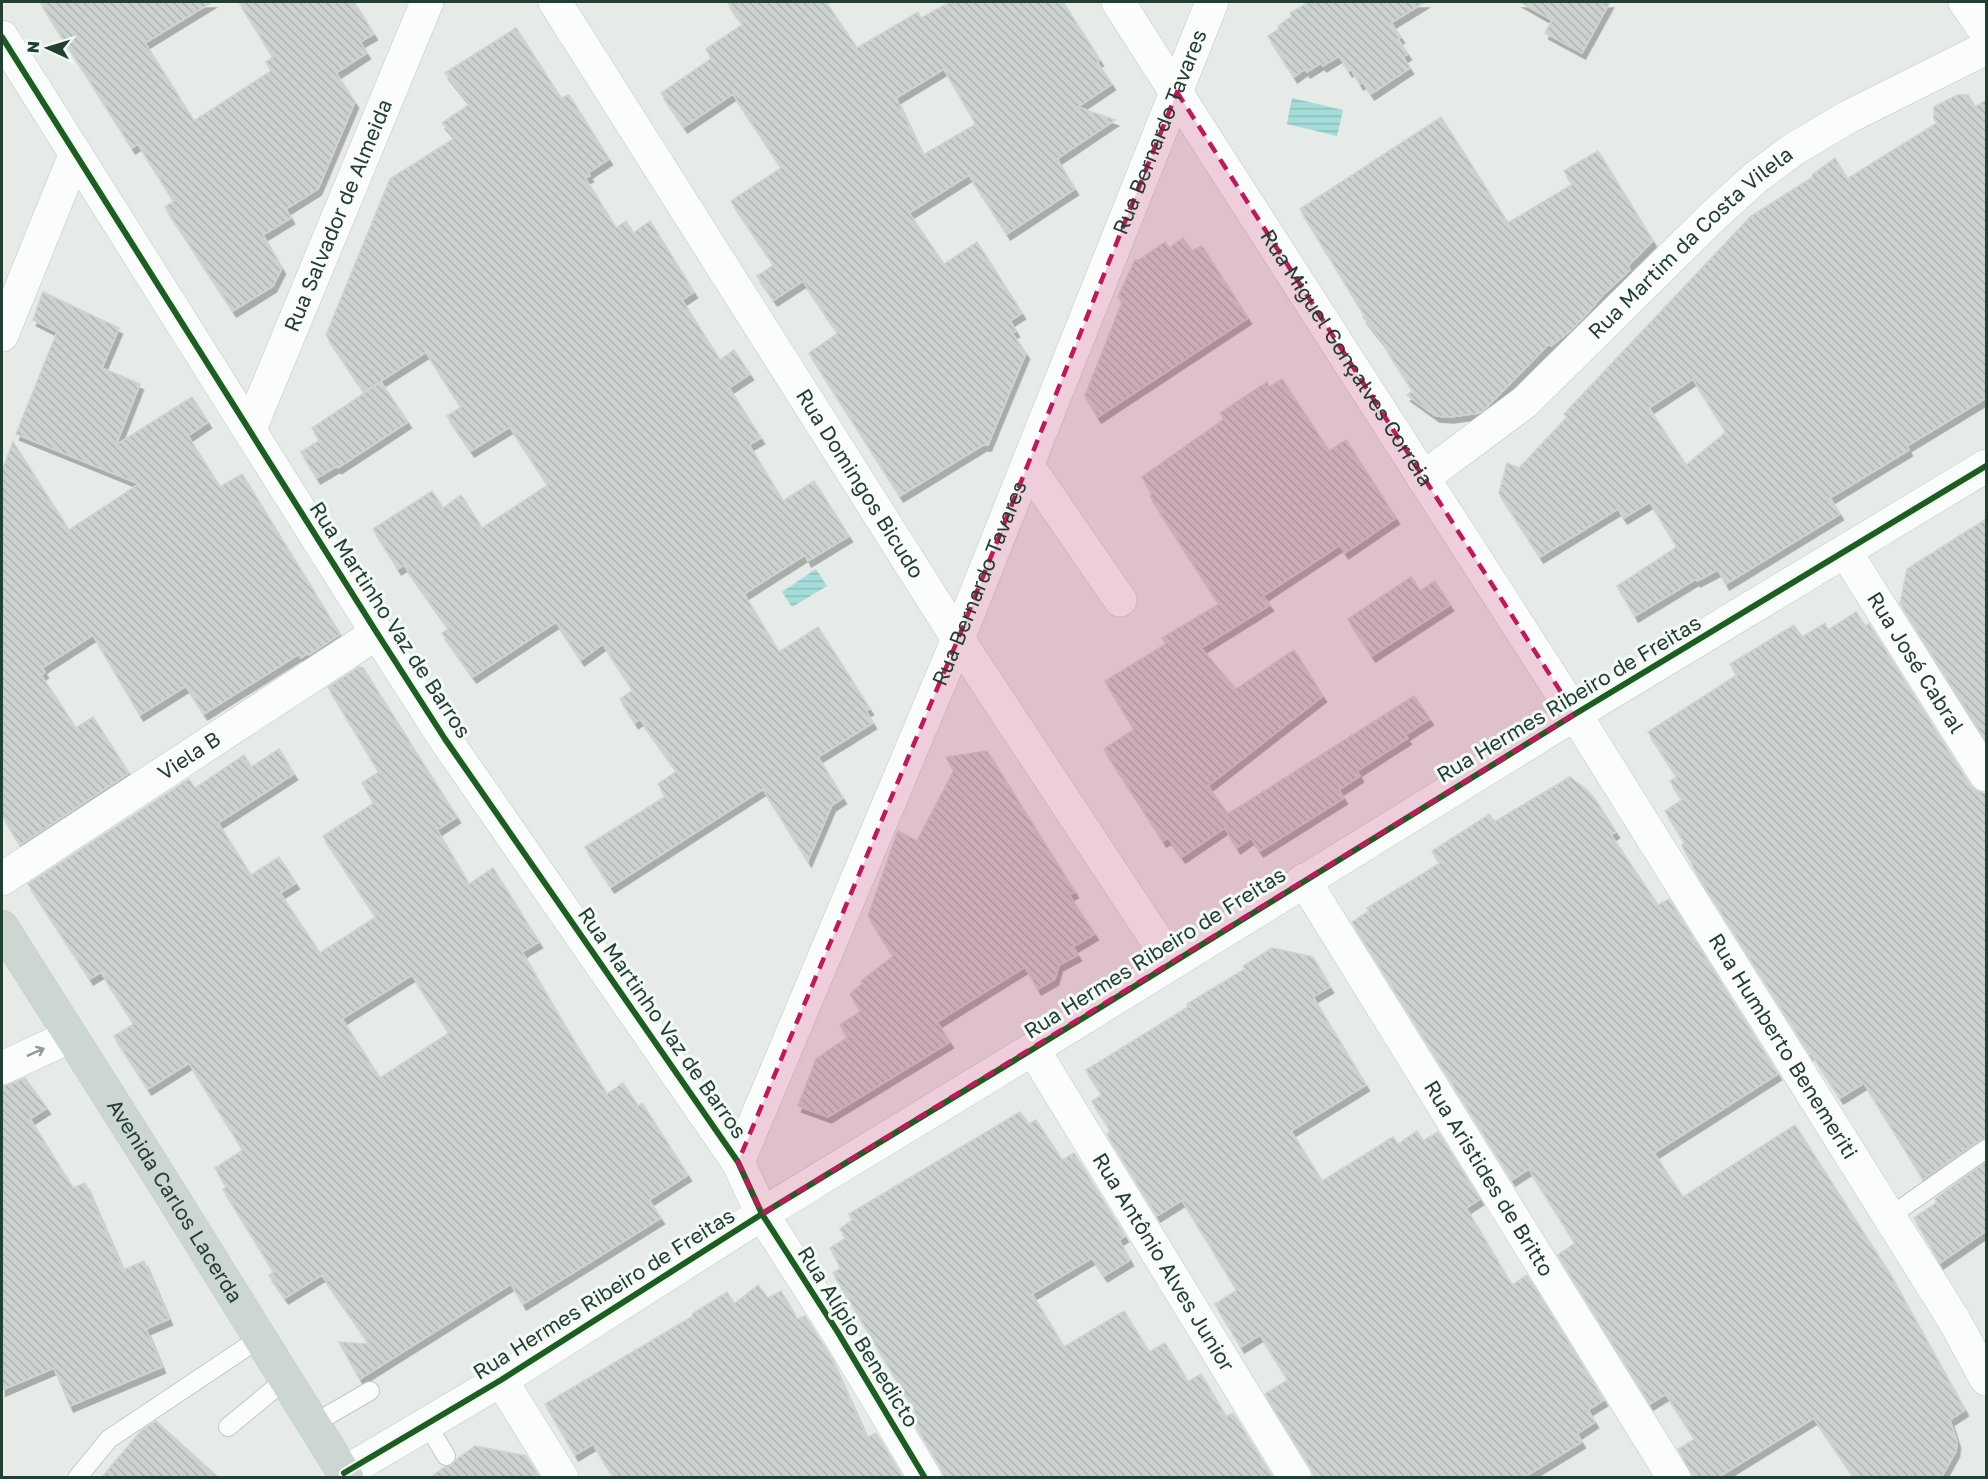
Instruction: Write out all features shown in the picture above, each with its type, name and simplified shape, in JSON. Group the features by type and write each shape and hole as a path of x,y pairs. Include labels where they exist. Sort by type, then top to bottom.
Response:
{"main road":[{"name":"Avenida Carlos Lacerda","path":"2,927 345,1475"}],"street":[{"name":"Rua Salvador de Almeida","path":"250,429 427,2"},
{"name":"Rua Domingos Bicudo","path":"555,2 958,639 1171,962"},
{"name":"Rua Miguel Gonçalves Correia","path":"1118,2 1575,714"},
{"name":"Rua Bernardo Tavares","path":"738,1162 958,639 1212,2"},
{"path":"1965,2 1986,32"},
{"name":"Rua Martinho Vaz de Barros","path":"2,37 376,633 452,749 738,1162 762,1214"},
{"name":"Rua Martim da Costa Vilela","path":"1423,478 1525,402 1710,219 1755,178 1794,149 1848,117 1986,48"},
{"path":"2,335 75,154"},
{"path":"1028,466 1120,600"},
{"name":"Rua Hermes Ribeiro de Freitas","path":"345,1475 501,1380 762,1214 1304,880 1986,466"},
{"name":"Rua José Cabral","path":"1845,551 1986,775"},
{"name":"Viela B","path":"2,879 376,633"},
{"name":"Rua Humberto Benemeriti","path":"1575,714 1954,1320 1986,1379"},
{"name":"Rua Aristides de Britto","path":"1304,880 1674,1478"},
{"path":"2,1068 71,1036"},
{"name":"Rua Antônio Alves Junior","path":"1033,1049 1295,1478"},
{"name":"Rua Alípio Benedicto","path":"762,1214 837,1331 926,1478"},
{"path":"501,1380 562,1478"}],"lane":[{"path":"1888,1217 1986,1149"},
{"path":"77,1478 110,1439 260,1338"},
{"path":"228,1427 286,1379"},
{"path":"313,1424 370,1391"},
{"path":"427,1424 446,1456"}],"highlighted area":[{"path":"1177,92 1575,714 762,1214 738,1162 958,639"}],"water":[{"path":"1292,98 1343,110 1337,136 1287,124"},
{"path":"816,569 827,586 792,607 782,592"}],"building":[{"path":"40,2 212,2 145,43 194,121 271,71 266,62 273,57 239,2 354,2 374,34 360,42 367,53 336,73 355,102 318,189 286,209 291,218 263,235 282,268 273,286 233,311 165,207 174,201 138,144 132,148"},
{"path":"727,2 826,2 857,48 918,12 921,18 950,2 1063,2 1100,60 1097,62 1112,84 1078,107 1115,120 1057,159 1075,189 1007,234 969,175 909,213 944,264 977,242 1022,313 1010,321 1016,331 1012,333 1026,353 988,445 983,445 900,496 809,353 838,333 803,281 774,300 757,276 774,265 731,201 781,168 774,156 733,94 684,127 661,93 712,58 706,49 743,24","holes":["944,69 976,124 923,155 896,98"]},
{"path":"1309,2 1425,2 1391,23 1401,37 1398,39 1408,54 1403,57 1410,68 1371,94 1363,82 1360,84 1351,69 1349,71 1339,56 1323,66 1321,63 1307,72 1305,69 1294,77 1268,36 1292,16 1290,13"},
{"path":"1520,2 1610,2 1582,53 1545,33 1552,20"},
{"path":"516,28 561,98 569,95 609,159 588,173 590,176 585,178 616,228 626,221 633,233 650,221 694,292 682,300 720,360 734,350 750,374 729,388 761,438 749,445 783,501 814,481 849,536 808,561 805,555 744,594 779,652 818,627 870,709 866,711 873,723 818,757 843,798 832,805 808,861 763,789 611,887 585,847 666,796 658,784 677,771 640,719 635,723 620,699 633,690 603,644 581,660 556,622 473,677 442,633 449,629 404,565 398,569 373,529 432,491 443,508 461,495 482,528 548,485 510,427 471,451 447,416 461,407 426,352 364,392 326,335 390,179 455,138 442,123 470,104 445,73"},
{"path":"1957,95 1968,95 1975,107 1986,100 1986,398 1907,446 1909,450 1830,498 1840,514 1726,584 1718,570 1697,581 1696,579 1635,616 1617,586 1677,547 1650,502 1624,518 1618,509 1540,557 1499,493 1507,463 1519,468 1567,417 1564,414 1751,216 1813,177 1812,175 1835,158 1847,179 1937,123 1934,119 1934,107","holes":["1693,379 1726,432 1686,465 1649,408"]},
{"path":"1441,117 1508,223 1573,184 1564,171 1598,151 1653,241 1628,266 1630,270 1571,330 1551,346 1549,344 1487,407 1479,413 1450,417 1436,416 1407,395 1413,391 1386,346 1363,317 1365,316 1300,209"},
{"path":"1183,238 1192,251 1202,246 1248,318 1098,417 1085,396 1122,302 1118,297 1135,260 1139,260 1165,242 1169,248"},
{"path":"43,292 119,328 102,368 140,384 116,445 192,397 208,422 188,436 220,487 242,474 340,634 309,655 308,653 301,658 299,654 204,714 186,686 140,715 93,635 42,668 45,672 41,675 76,728 93,717 129,773 20,845 2,815 2,471 13,442 69,530 139,484 16,434 57,332 33,320"},
{"path":"1282,379 1329,451 1346,440 1396,518 1345,553 1340,545 1263,596 1270,605 1201,648 1236,689 1294,650 1323,696 1208,786 1228,814 1414,696 1430,719 1405,735 1408,738 1357,771 1360,776 1339,790 1344,798 1260,851 1251,838 1237,848 1225,828 1182,857 1168,838 1163,841 1104,749 1134,729 1105,681 1166,644 1162,638 1219,604 1150,496 1152,494 1142,477 1224,419 1220,413 1267,382 1269,387"},
{"path":"381,382 408,422 338,468 337,466 317,478 301,452 320,440 312,428"},
{"path":"1986,519 1986,741 1900,603 1907,569"},
{"path":"1411,577 1420,591 1435,581 1450,605 1372,656 1348,619"},
{"path":"1856,612 1865,626 1869,624 1970,785 1986,794 1986,1138 1923,1179 1864,1083 1840,1098 1697,874 1682,845 1685,843 1665,811 1682,800 1670,781 1677,777 1648,732 1737,675 1730,664 1794,625 1802,637 1825,623 1828,630"},
{"path":"359,667 363,668 457,817 437,830 469,884 493,868 539,942 522,952 607,1094 623,1083 638,1106 642,1103 688,1175 649,1200 661,1218 523,1304 511,1284 360,1379 339,1342 370,1344 322,1275 285,1298 269,1275 274,1272 223,1189 227,1187 215,1168 243,1150 189,1063 148,1089 114,1036 134,1024 101,972 90,979 28,884 189,779 195,788 244,755 251,767 279,749 294,774 218,823 251,875 279,857 296,883 280,893 320,953 376,917 323,836 374,803 362,783 379,772 328,687","holes":["412,975 449,1033 380,1078 342,1019"]},
{"path":"987,751 1075,892 1069,895 1095,934 1073,947 1078,955 1059,965 1055,979 1038,989 1025,967 937,1022 950,1042 828,1117 798,1106 816,1059 848,1037 840,1025 861,1011 850,994 863,983 861,981 893,956 868,916 898,831 917,841 954,770 946,757"},
{"path":"1570,777 1595,799 1616,832 1611,835 1658,905 1669,899 1778,1074 1654,1153 1683,1197 1795,1125 1888,1271 1965,1410 1950,1420 1957,1442 1956,1451 1941,1478 1855,1478 1814,1418 1717,1478 1694,1478 1678,1449 1695,1439 1666,1394 1650,1404 1558,1255 1575,1243 1529,1169 1512,1180 1352,922 1369,911 1367,908 1440,863 1432,851 1490,814 1494,822"},
{"path":"1272,948 1313,957 1330,987 1313,997 1366,1085 1291,1131 1322,1181 1393,1137 1398,1144 1417,1131 1423,1141 1438,1132 1480,1199 1466,1208 1507,1277 1512,1285 1527,1275 1604,1400 1588,1410 1595,1422 1577,1434 1582,1442 1523,1478 1314,1478 1311,1468 1265,1394 1288,1380 1260,1335 1241,1347 1215,1304 1237,1290 1182,1200 1157,1216 1107,1134 1111,1131 1092,1101 1102,1095 1086,1070 1188,1007 1187,1004 1245,969 1243,966"},
{"path":"25,1078 47,1108 30,1119 73,1188 85,1183 123,1270 144,1261 169,1319 146,1329 162,1367 70,1406 54,1368 2,1390 2,1087"},
{"path":"1020,1112 1029,1124 1036,1120 1062,1160 1074,1153 1125,1236 1119,1240 1130,1260 1104,1276 1092,1258 1032,1294 1064,1347 1124,1311 1149,1352 1165,1343 1188,1382 1201,1374 1226,1417 1233,1413 1273,1478 944,1478 941,1468 909,1414 915,1411 833,1273 841,1268 830,1248 846,1238 840,1229 852,1220 849,1214"},
{"path":"1986,1162 1986,1231 1940,1263 1914,1218 1937,1202 1935,1199"},
{"path":"758,1285 768,1298 781,1291 797,1319 805,1316 829,1354 867,1438 876,1433 903,1478 614,1478 593,1444 575,1455 545,1404 693,1316 692,1314 727,1292 734,1304"},
{"path":"156,1421 219,1478 101,1478 141,1431"},
{"path":"475,1446 526,1456 540,1478 429,1478 452,1465"}],"cycle path":[{"path":"2,37 445,739 738,1162 762,1214 837,1331 925,1478"},
{"path":"344,1473 501,1380 762,1214 1575,714 1986,466"}]}
